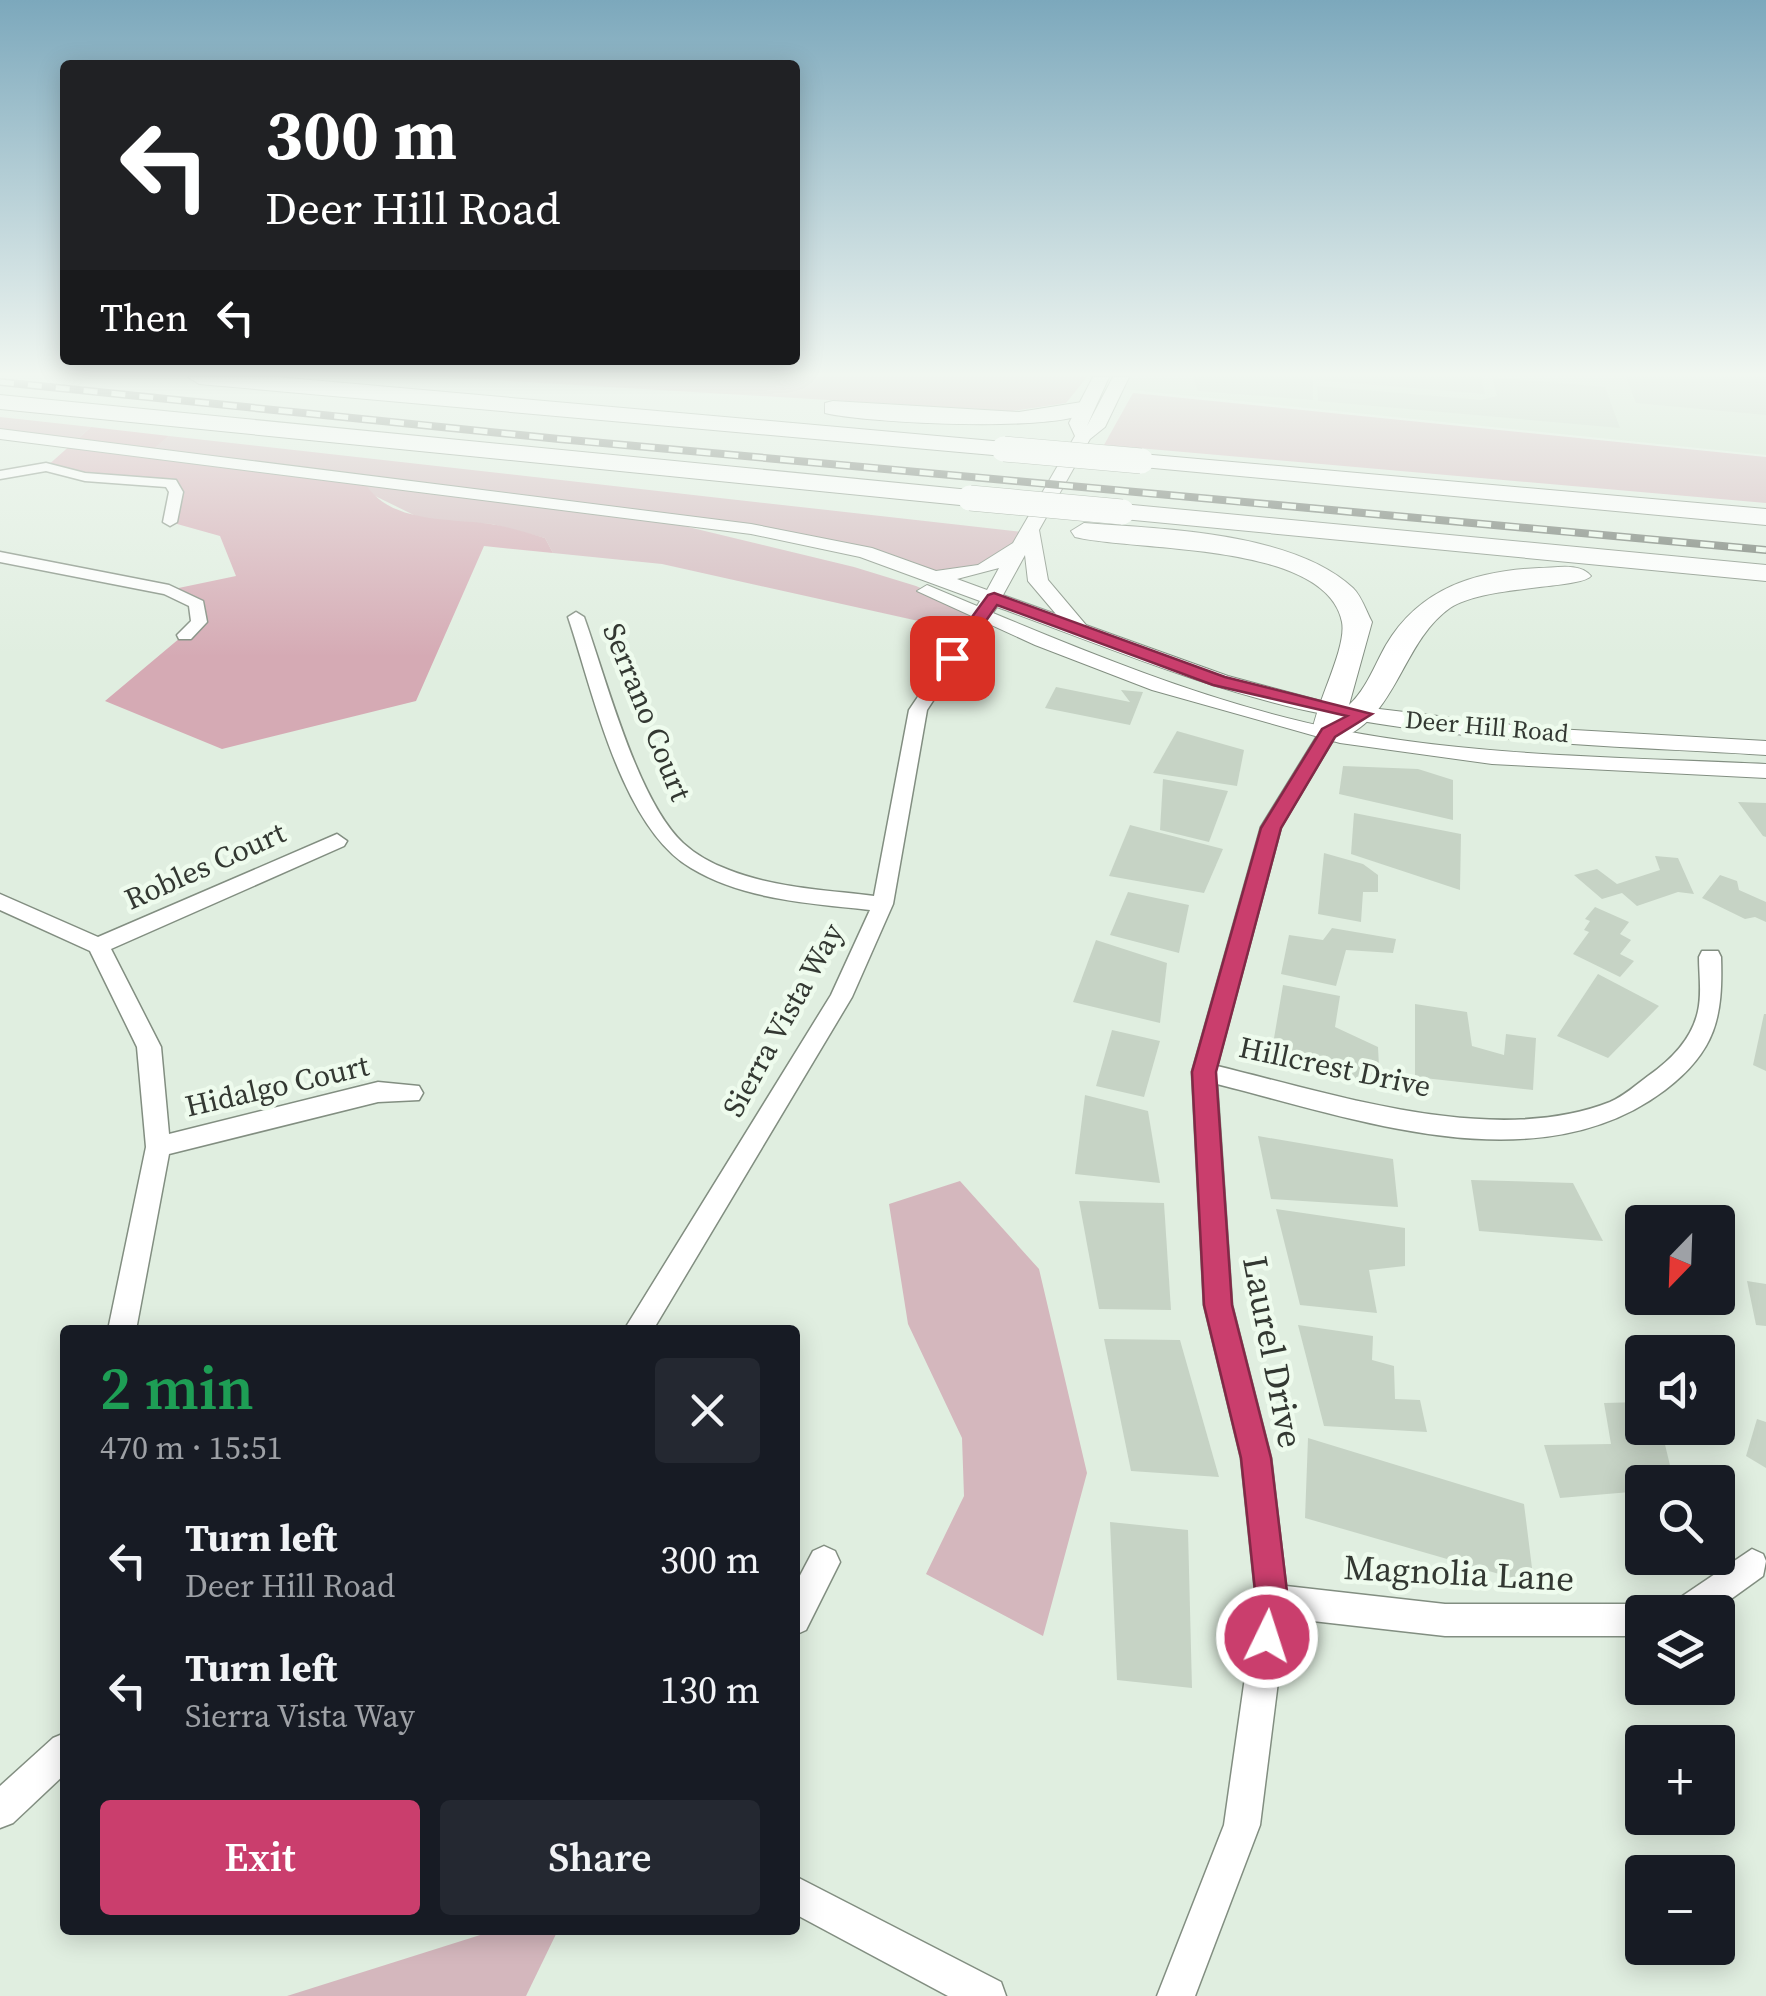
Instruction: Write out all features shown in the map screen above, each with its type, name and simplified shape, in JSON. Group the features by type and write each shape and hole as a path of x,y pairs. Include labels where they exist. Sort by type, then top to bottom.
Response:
{"highway":[{"path":"563,470 976,510 1122,512 1766,573"},
{"path":"1232,470 1766,518"},
{"path":"976,510 1084,531 1248,551 1292,564 1332,585 1352,607 1358,630 1328,721 1363,714 1377,698 1419,619 1436,604 1470,588 1553,576 1766,587"}],"street":[{"path":"0,475 28,470"},
{"path":"60,470 171,483 176,492 170,522"},
{"name":"Deer Hill Road","path":"282,470 768,532 866,552 935,575 988,606 1196,699 1328,721"},
{"path":"988,606 1065,470"},
{"name":"Deer Hill Road","path":"640,516 854,567 1085,633 1401,747 1526,759 1766,771"},
{"path":"935,575 983,570 1030,537"},
{"path":"1030,537 1038,580 1085,633"},
{"path":"0,558 169,590 197,604 199,622 185,635"},
{"name":"Sierra Vista Way","path":"641,1325 841,997 883,904 918,710 988,606"},
{"name":"Serrano Court","path":"576,617 644,799 674,847 707,868 776,891 883,904"},
{"name":"Deer Hill Road","path":"1363,714 1539,736 1766,748"},
{"name":"Laurel Drive","path":"1176,1996 1242,1826 1272,1600 1256,1458 1218,1305 1204,1072 1271,828 1328,721"},
{"name":"Robles Court","path":"98,946 337,841"},
{"path":"0,901 98,946 149,1047 158,1147 123,1325"},
{"name":"Hillcrest Drive","path":"1204,1072 1410,1120 1516,1128 1572,1122 1619,1109 1667,1076 1695,1046 1710,1010 1710,957"},
{"name":"Hidalgo Court","path":"158,1147 378,1092 411,1093"},
{"path":"800,1610 824,1562"},
{"path":"1710,1595 1752,1566"},
{"name":"Magnolia Lane","path":"1272,1600 1445,1620 1625,1620"},
{"path":"0,1810 60,1755"},
{"path":"800,1897 987,1996"}],"shaded area":[{"path":"58,470 291,470 363,480 387,505 403,512 518,530 545,538 553,553 484,546 416,701 222,749 105,701 199,622 197,604 169,590 236,576 220,536 170,522 171,483 85,477"},
{"path":"245,470 473,470 1032,533 1006,559 935,575 751,529 655,519 916,586 981,615 968,632 662,564 553,553 545,538 492,524 424,520 371,494"},
{"path":"1391,470 1766,470 1766,503"},
{"path":"960,1181 1039,1269 1087,1473 1043,1636 926,1574 964,1496 962,1438 908,1324 889,1204"},
{"path":"480,1935 556,1935 526,1996 287,1996"}],"building":[{"path":"1056,687 1130,702 1121,690 1143,692 1130,725 1045,708"},
{"path":"1177,731 1244,750 1237,786 1153,773"},
{"path":"1343,766 1418,769 1453,780 1453,820 1339,794"},
{"path":"1163,779 1228,791 1209,842 1160,830"},
{"path":"1738,802 1766,803 1766,837 1763,836"},
{"path":"1354,813 1461,834 1460,890 1351,854"},
{"path":"1130,825 1223,849 1204,893 1109,876"},
{"path":"1324,853 1363,864 1378,875 1378,892 1363,892 1361,922 1318,914"},
{"path":"1655,856 1678,858 1694,894 1678,892 1637,906 1622,893 1602,899 1574,875 1597,869 1617,884 1660,870"},
{"path":"1720,875 1737,881 1739,890 1766,902 1766,922 1755,917 1745,919 1702,898"},
{"path":"1128,892 1189,905 1179,953 1110,935"},
{"path":"1595,907 1629,922 1620,934 1631,940 1620,954 1634,961 1620,977 1573,954 1589,932 1584,930 1590,921 1585,919"},
{"path":"1332,928 1396,939 1393,953 1346,950 1336,986 1281,974 1289,935 1323,940"},
{"path":"1096,940 1167,963 1160,1023 1073,1002"},
{"path":"1598,974 1659,1006 1608,1058 1557,1036"},
{"path":"1283,985 1340,996 1335,1027 1378,1047 1380,1086 1271,1056"},
{"path":"1415,1004 1467,1012 1472,1046 1504,1055 1506,1034 1536,1038 1533,1090 1415,1077"},
{"path":"1766,1014 1766,1071 1753,1065"},
{"path":"1112,1030 1160,1041 1144,1097 1096,1086"},
{"path":"1085,1095 1148,1111 1160,1183 1075,1174"},
{"path":"1258,1136 1393,1159 1398,1207 1271,1199"},
{"path":"1471,1180 1573,1183 1603,1241 1479,1231"},
{"path":"1079,1201 1164,1203 1171,1310 1099,1309"},
{"path":"1276,1209 1405,1228 1405,1266 1369,1270 1377,1313 1300,1305"},
{"path":"1747,1281 1766,1284 1766,1326 1756,1325"},
{"path":"1298,1325 1373,1336 1372,1360 1394,1366 1395,1399 1420,1400 1427,1432 1324,1426"},
{"path":"1104,1339 1180,1340 1219,1477 1131,1471"},
{"path":"1625,1402 1625,1445 1665,1445 1670,1465 1625,1465 1625,1492 1560,1498 1544,1445 1611,1444 1604,1403"},
{"path":"1757,1419 1766,1422 1766,1468 1746,1456"},
{"path":"1308,1438 1524,1504 1534,1584 1305,1518"},
{"path":"1110,1522 1188,1530 1192,1688 1117,1680"}],"railway":[{"path":"898,470 1766,550"}],"route":[{"path":"952,658 994,598 1220,682 1363,714 1328,733 1271,828 1218,1008 1204,1072 1218,1305 1256,1458 1272,1600 1267,1637"}]}
